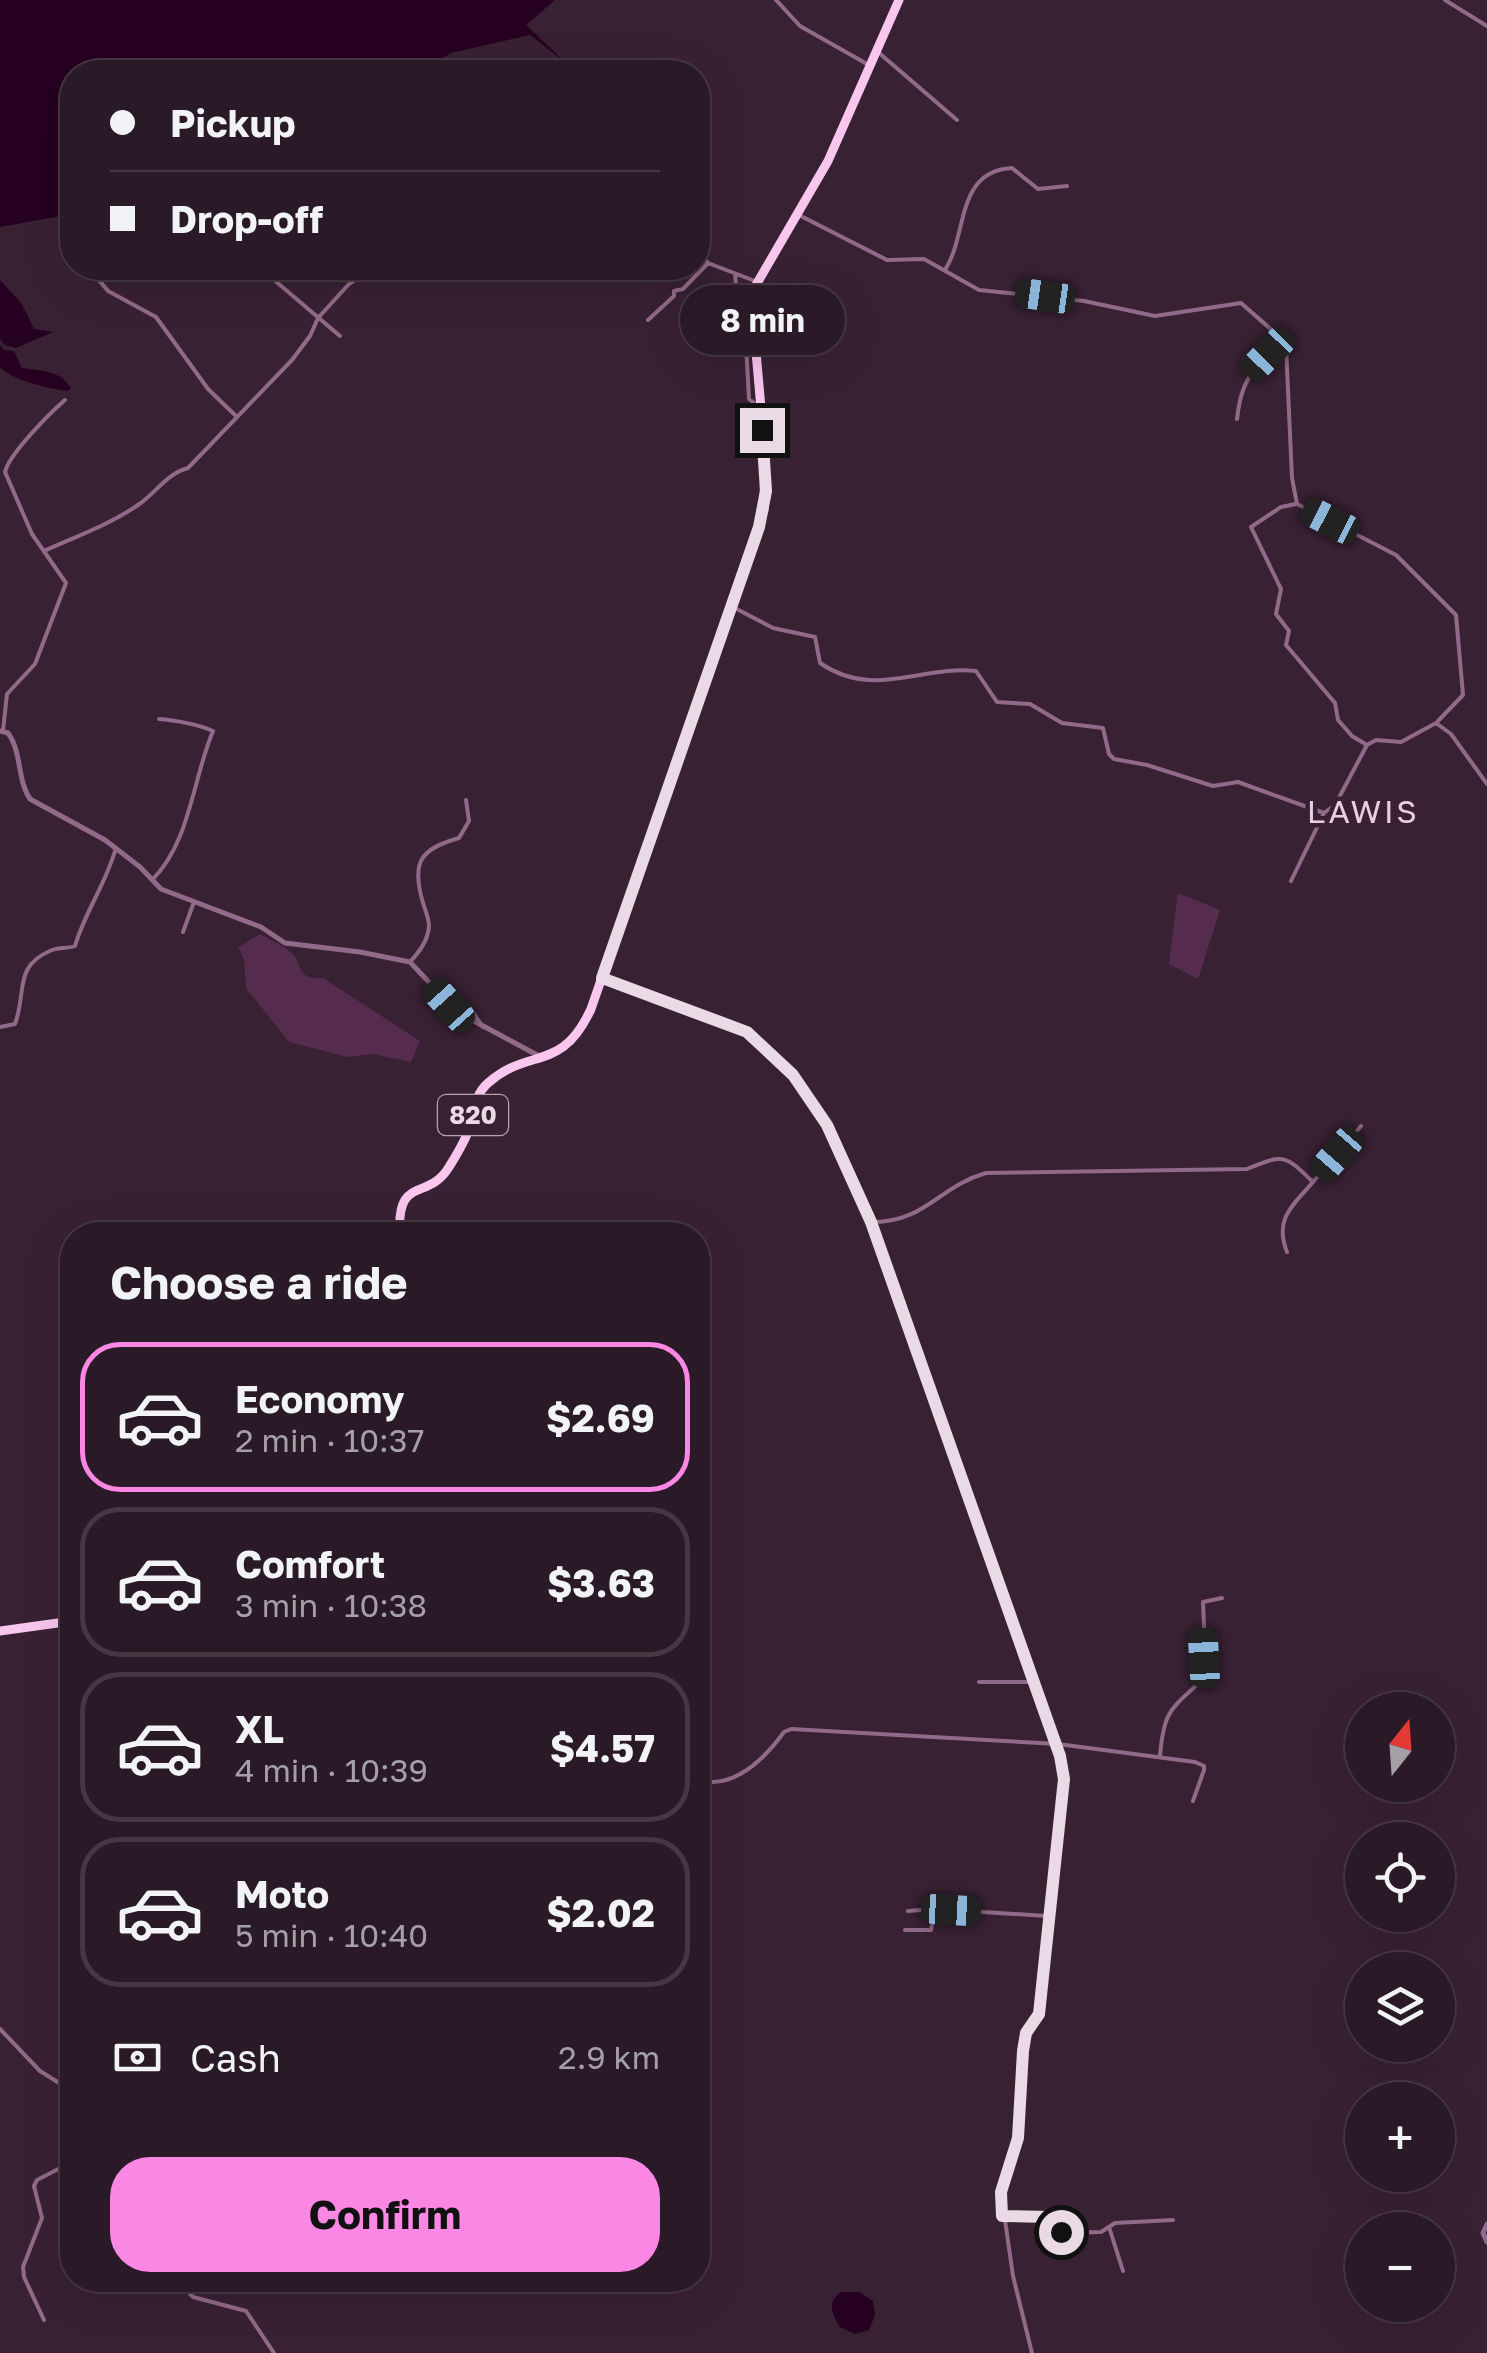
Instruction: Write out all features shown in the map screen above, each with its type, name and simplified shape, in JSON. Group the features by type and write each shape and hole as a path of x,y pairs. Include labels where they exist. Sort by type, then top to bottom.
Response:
{"highway":[{"name":"820","path":"400,1222 399,1207 410,1194 444,1175 449,1168 467,1136 479,1092 513,1067 543,1058 572,1042 592,1009 764,510 765,454 752,307 757,282 828,161 899,0"},
{"path":"0,1631 60,1623"}],"street":[{"path":"776,0 800,26 871,66"},
{"path":"1445,0 1487,26"},
{"path":"878,52 958,120"},
{"path":"946,270 967,198 990,172 1012,168 1038,189 1067,186"},
{"path":"797,214 888,260 924,259 979,290 1084,301 1155,316 1241,303 1286,346 1292,478 1297,504"},
{"path":"710,264 757,282"},
{"path":"734,274 736,296 744,306 749,399 760,407"},
{"path":"98,280 108,291 156,317 208,388 238,418"},
{"path":"274,280 340,336"},
{"path":"44,552 138,505 158,490 167,477 188,468 297,354 318,318 355,280"},
{"path":"648,320 691,280"},
{"path":"1237,419 1243,390 1254,369 1271,352 1274,332"},
{"path":"65,400 35,428 10,458 5,472 32,534 66,583 34,664 7,694 1,731 8,732 14,741 27,795 88,829 140,867 161,889 261,927 285,943 410,962 452,1007 543,1058"},
{"path":"1291,881 1324,813 1335,805 1367,744 1376,740 1400,742 1436,723 1463,695 1456,615 1396,555 1297,504 1281,507 1251,527 1281,589 1276,614 1289,631 1286,645 1335,703 1338,720 1352,736 1367,744"},
{"path":"731,606 773,628 815,638 820,663 852,679 879,682 976,671 997,702 1030,704 1062,722 1102,728 1109,754 1114,758 1214,786 1238,782 1324,813"},
{"path":"152,880 182,832 213,732 195,724 188,727 159,719"},
{"path":"1436,723 1451,734 1487,784"},
{"path":"410,962 424,944 429,927 418,872 421,856 435,845 459,838 469,820 466,800"},
{"path":"0,1027 14,1024 21,1008 22,974 26,968 56,948 75,946 78,928 108,874 115,851"},
{"path":"184,932 194,902"},
{"path":"602,978 756,1037 793,1075 819,1112 871,1222 1058,1744 1064,1779 1039,2014 1026,2033 1018,2138 1001,2192 1002,2216 1032,2353"},
{"path":"1287,1252 1281,1237 1288,1210 1362,1126"},
{"path":"871,1222 910,1217 951,1188 986,1173 1247,1169 1278,1156 1290,1160 1313,1182"},
{"path":"1160,1756 1162,1724 1170,1709 1206,1676 1203,1602 1222,1598"},
{"path":"979,1682 1034,1682"},
{"path":"710,1781 758,1764 784,1732 791,1729 1058,1744 1160,1756 1204,1766 1193,1801"},
{"path":"905,1930 930,1930 934,1909"},
{"path":"908,1911 1049,1916"},
{"path":"0,2029 40,2071 60,2084"},
{"path":"44,2320 23,2267 42,2218 34,2186 37,2180 60,2168"},
{"path":"1002,2216 1050,2217 1064,2234 1101,2232 1115,2223 1172,2220"},
{"path":"1487,2224 1482,2232 1487,2242"},
{"path":"1109,2227 1123,2272"},
{"path":"189,2292 246,2311 274,2353"}],"shaded area":[{"path":"0,0 555,0 526,25 563,60 530,35 451,53 439,60 60,60 60,216 0,227"},
{"path":"0,280 22,304 34,329 53,332 16,348 5,345 0,339"},
{"path":"0,345 4,350 14,351 22,368 56,375 71,388 68,391 41,386 5,372 0,367"},
{"path":"1178,893 1220,910 1198,979 1169,964"},
{"path":"260,934 292,953 307,976 323,978 420,1041 411,1062 373,1054 348,1057 289,1042 246,988 244,959 238,948"},
{"path":"842,2292 859,2292 873,2301 875,2315 869,2330 855,2334 840,2327 832,2304"}],"district":[{"name":"LAWIS","path":"1363,812"}],"route":[{"path":"762,430 764,510 602,978 756,1037 793,1075 827,1125 871,1222 1058,1744 1064,1779 1039,2014 1026,2033 1018,2138 1001,2192 1002,2216 1050,2217 1061,2232"}]}
